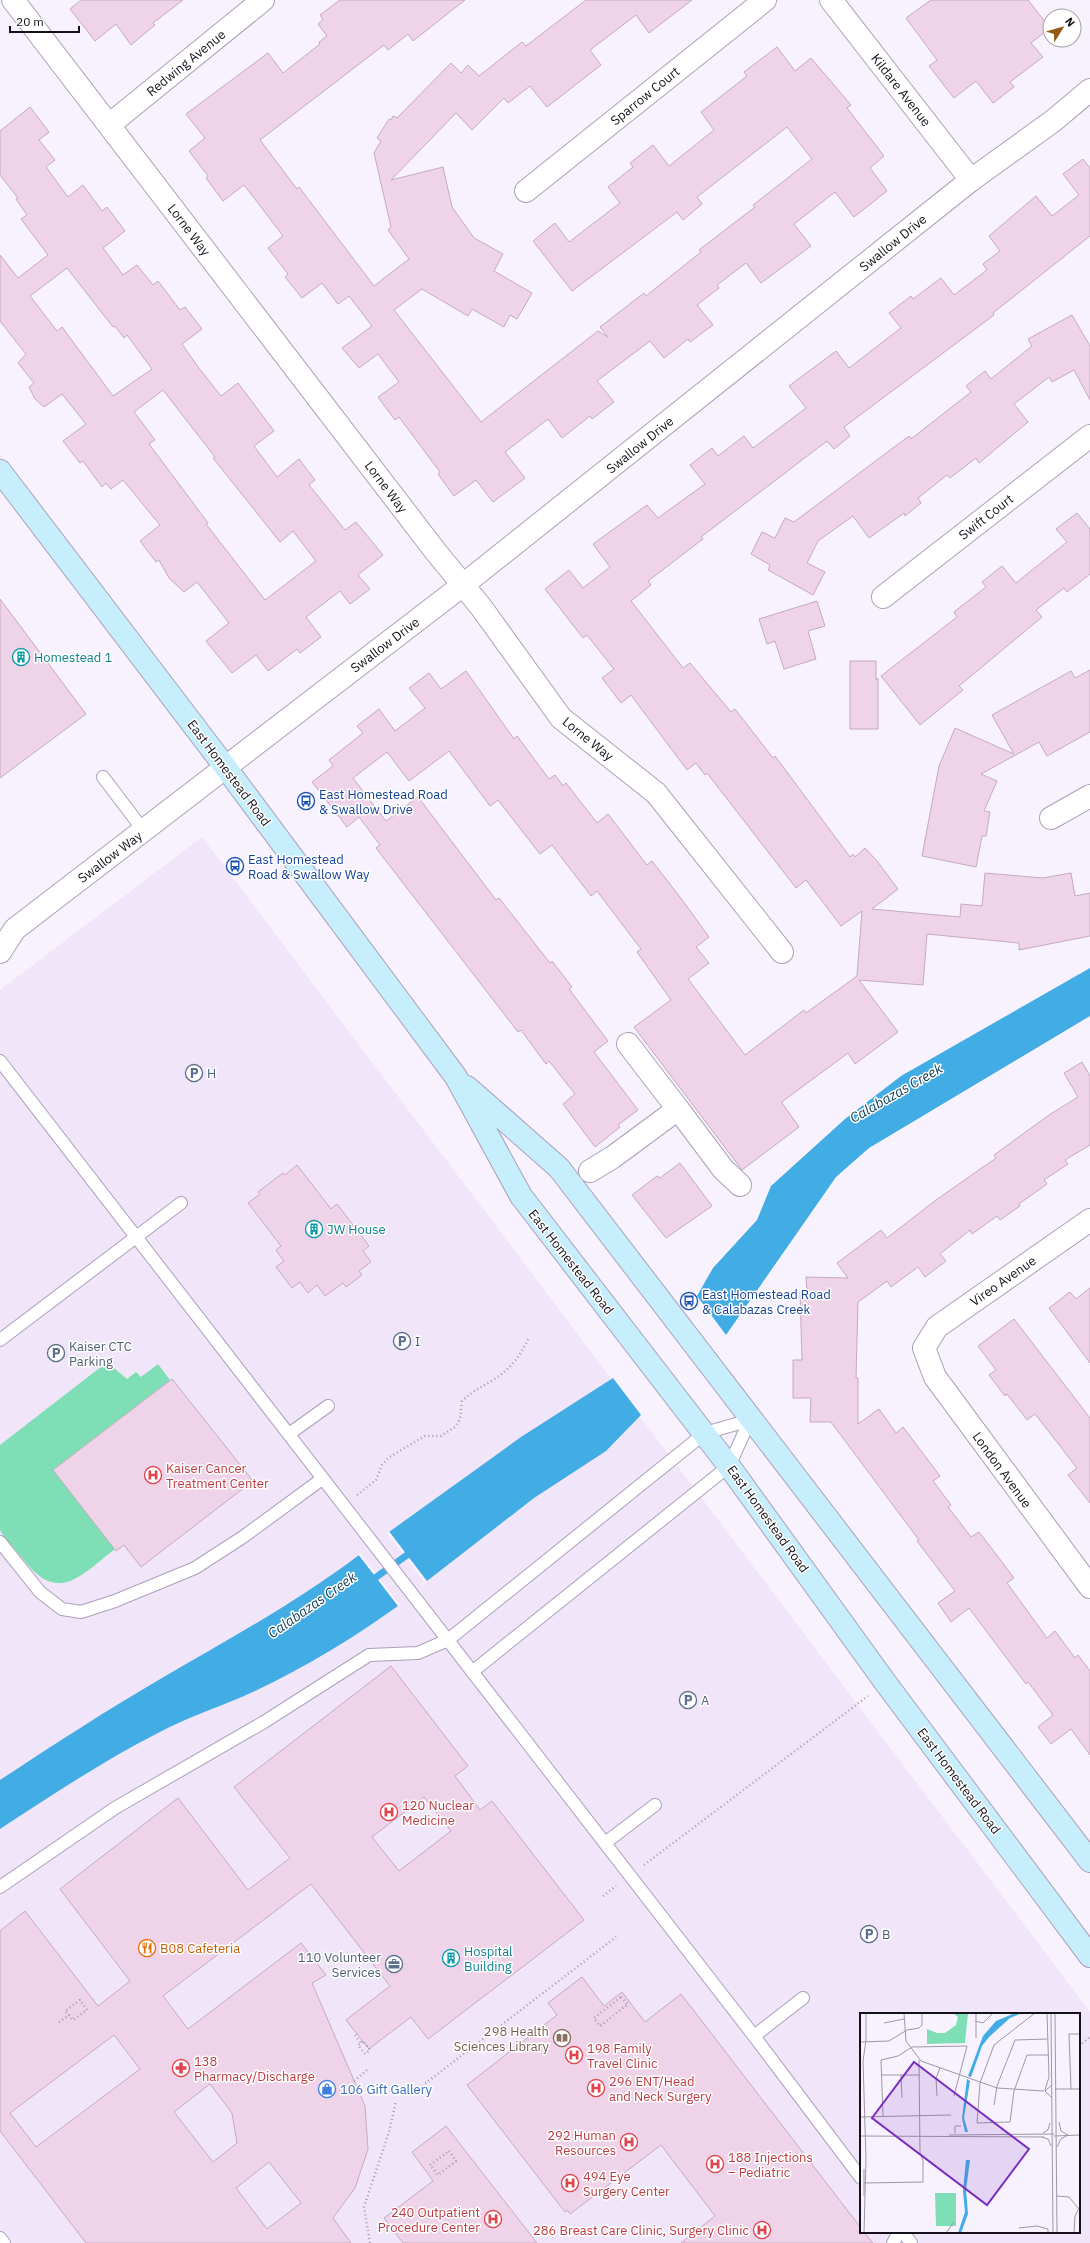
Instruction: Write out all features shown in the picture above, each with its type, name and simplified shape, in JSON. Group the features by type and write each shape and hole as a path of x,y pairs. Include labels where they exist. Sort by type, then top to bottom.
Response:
{"main road":[{"name":"East Homestead Road","path":"0,471 226,768 456,1077 520,1196 729,1466 886,1682 1090,1956"},
{"name":"East Homestead Road","path":"456,1077 559,1168 750,1420 1090,1860"}],"street":[{"name":"Lorne Way","path":"13,0 463,585 561,718 656,793 782,952"},
{"name":"Redwing Avenue","path":"109,125 264,0"},
{"name":"Sparrow Court","path":"526,191 765,0"},
{"name":"Kildare Avenue","path":"831,0 971,180"},
{"name":"Swallow Drive","path":"226,768 463,585 971,180 1053,121 1090,90"},
{"name":"Swallow Drive","path":"1053,121 1090,112"},
{"name":"Swift Court","path":"883,597 1090,436"},
{"name":"Swallow Way","path":"0,952 15,929 226,768"},
{"path":"1051,818 1090,796"},
{"path":"628,1044 726,1172 740,1186"},
{"path":"590,1171 613,1157 678,1109"},
{"name":"Vireo Avenue","path":"924,1348 937,1327 1090,1220"},
{"name":"London Avenue","path":"924,1348 935,1377 1090,1587"}],"lane":[{"path":"103,777 144,831"},
{"path":"0,1061 754,2036 860,2177"},
{"path":"0,1340 181,1203"},
{"path":"288,1434 328,1406"},
{"path":"0,1887 115,1808 264,1722 369,1655 418,1653 448,1640 704,1433 750,1420"},
{"path":"472,1672 729,1466 750,1420"},
{"path":"0,1542 40,1592 62,1609 81,1612 115,1601 195,1568 243,1537 322,1479"},
{"path":"605,1843 655,1805"},
{"path":"754,2036 803,1998"},
{"path":"894,2243 899,2233"},
{"path":"904,2233 912,2243"},
{"path":"0,2238 4,2243"}],"path":[{"path":"355,1496 376,1480 382,1465 388,1458 425,1436 441,1436 455,1427 460,1419 462,1401 479,1387 492,1380 517,1361 529,1336"},
{"path":"603,1896 886,1682"},
{"path":"422,2086 616,1937"},
{"path":"621,1997 628,2004 600,2026 594,2018 621,1997"},
{"path":"80,2000 87,2010 73,2020 69,2015 65,2011 80,2000"},
{"path":"59,2022 69,2015"},
{"path":"355,2035 361,2043"},
{"path":"1080,2045 1090,2038"},
{"path":"364,2041 370,2050 365,2054 358,2045 361,2043 364,2041"},
{"path":"354,2081 367,2070"},
{"path":"370,2243 364,2207 389,2132 396,2101"},
{"path":"449,2151 456,2161 438,2175 430,2165 449,2151"}],"shaded area":[{"path":"202,837 1090,2012 1090,2243 0,2243 0,990"}],"green space":[{"path":"158,1364 170,1380 54,1469 115,1549 80,1576 69,1581 58,1583 47,1581 36,1573 0,1530 0,1445 102,1366 114,1368 127,1379 136,1372 141,1377"}],"water":[{"path":"1090,968 1090,1016 869,1148 836,1177 726,1335 697,1296 713,1268 757,1220 771,1186 845,1119 901,1076"},
{"path":"613,1378 641,1415 606,1451 534,1498 427,1581 389,1532 521,1437"},
{"path":"359,1555 398,1606 346,1641 293,1672 243,1696 170,1727 117,1755 0,1829 0,1780 121,1703 311,1589"}],"pier":[{"path":"388,1530 428,1583 425,1583 388,1534"},
{"path":"358,1554 361,1554 400,1605 399,1607"}],"building":[{"path":"81,0 183,0 153,23 155,25 131,45 116,24 95,41 70,9"},
{"path":"340,0 465,0 413,41 408,34 388,50 384,45 260,140 297,189 299,187 374,286 409,259 388,230 391,227 374,153 381,141 377,138 389,119 391,120 393,116 397,118 451,63 461,73 468,65 479,76 522,42 526,46 586,0 692,0 649,33 636,15 590,50 601,65 547,107 530,86 508,103 504,98 472,130 456,113 391,180 443,167 452,207 474,238 503,254 494,271 532,293 517,319 510,315 504,327 472,309 468,316 422,289 394,310 481,422 598,331 608,337 600,327 644,293 646,296 701,252 699,250 755,207 753,205 812,159 787,127 697,197 702,204 683,220 677,212 572,291 533,241 555,223 569,242 620,203 608,187 633,167 630,163 653,145 669,166 714,130 701,112 747,76 744,72 777,47 795,71 811,58 851,105 847,108 884,156 870,168 887,191 854,217 835,192 794,224 811,246 761,283 746,263 717,285 719,288 697,305 713,325 690,342 688,339 664,358 650,341 597,381 614,402 592,419 590,416 562,438 548,419 505,452 525,478 493,502 476,480 454,496 438,474 440,472 399,417 395,420 378,397 399,382 378,354 359,368 342,348 372,326 349,296 338,304 322,283 302,298 285,277 288,274 268,248 283,236 261,207 244,185 223,201 206,178 208,176 189,151 205,138 186,114 268,53 283,73 320,44 319,42 327,36 318,24 323,20 320,15"},
{"path":"931,0 1028,0 1042,18 1042,34 1031,43 1043,57 1010,82 1014,87 993,103 976,81 954,98 929,66 937,60 906,18"},
{"path":"30,107 49,132 39,140 55,160 46,167 68,197 83,185 102,211 107,207 125,231 103,248 123,275 137,265 153,285 158,281 180,310 185,307 202,329 182,344 198,367 221,396 238,383 274,431 254,446 277,477 299,459 315,480 309,485 345,530 356,522 383,555 358,575 370,589 350,604 340,591 306,617 321,637 300,653 297,649 268,671 256,655 232,673 206,641 229,623 197,582 184,592 169,578 159,560 156,562 140,541 160,525 123,480 111,489 106,483 102,487 83,461 80,463 63,441 86,424 62,394 44,407 35,399 29,387 34,383 18,363 26,354 0,321 0,255 18,278 48,255 21,219 27,215 16,199 18,198 0,175 0,131","holes":["67,268 113,327 115,326 124,338 127,335 152,369 113,396 62,327 57,331 30,296","163,390 215,457 213,458 280,542 293,531 316,561 265,600 206,524 208,523 149,444 155,440 134,412"]},
{"path":"1083,159 1090,168 1090,236 993,313 994,315 844,427 850,436 834,449 827,441 701,537 703,539 648,581 651,585 631,601 683,668 690,663 731,712 735,709 773,758 775,756 850,857 853,854 855,857 865,848 877,861 898,889 872,909 960,917 961,904 982,906 985,873 1043,878 1071,873 1075,896 1090,893 1090,936 1019,950 1019,943 927,934 923,985 859,980 898,1032 855,1064 848,1053 783,1101 782,1103 799,1127 742,1170 634,1027 671,1000 637,952 641,949 597,891 591,896 552,845 540,854 498,800 490,806 449,751 409,781 387,752 353,778 386,821 418,797 496,900 499,898 550,963 552,961 572,987 569,989 608,1041 594,1052 638,1110 618,1125 620,1127 595,1147 563,1104 575,1094 549,1061 546,1064 521,1030 518,1032 376,848 380,845 359,817 347,827 312,782 333,766 329,760 363,733 357,726 379,709 395,731 425,708 409,688 429,673 441,689 466,671 514,739 517,736 549,779 555,775 563,786 566,783 597,823 608,814 647,865 652,861 683,901 709,937 696,947 709,963 688,979 745,1055 804,1010 806,1013 857,976 862,911 841,926 806,880 796,888 707,773 705,775 696,763 687,770 631,695 621,703 602,678 614,669 587,635 583,638 545,589 569,570 583,588 610,567 593,544 647,505 658,518 705,484 690,465 712,448 718,456 744,436 753,448 806,408 789,386 836,351 849,368 901,328 889,313 911,296 913,299 941,278 954,295 987,270 983,264 1000,251 989,236 1036,196 1052,216 1079,195 1063,174"},
{"path":"1072,315 1090,346 1090,400 1074,370 1052,382 1049,377 1014,404 1028,422 979,463 976,458 950,478 947,475 918,498 921,503 905,516 904,513 869,538 853,516 818,541 807,563 825,572 813,595 768,570 770,565 751,554 762,532 775,538 785,518 794,522 909,436 911,439 971,392 966,386 985,371 991,379 1032,346 1028,339"},
{"path":"1077,513 1090,529 1090,574 1067,592 1064,588 1036,610 1042,617 959,686 963,690 920,725 881,676 957,617 954,612 986,587 982,582 1002,566 1016,583 1067,542 1056,529"},
{"name":"Homestead 1","path":"0,599 86,714 0,778"},
{"path":"817,601 825,626 808,631 816,659 784,669 775,641 767,644 759,619"},
{"path":"850,661 876,661 876,680 878,678 878,729 850,729"},
{"path":"1090,670 1090,732 1047,756 1039,742 981,774 997,781 984,811 990,812 986,836 982,836 976,867 922,856 939,766 955,728 1014,754 992,715 1071,671 1075,678"},
{"path":"1082,1062 1090,1076 1090,1145 1065,1160 1068,1164 1044,1180 1047,1184 1019,1204 1020,1206 1000,1220 997,1216 972,1234 970,1230 940,1254 946,1261 925,1277 918,1267 891,1287 887,1281 858,1302 856,1378 858,1378 858,1424 879,1409 896,1433 903,1427 940,1476 933,1481 951,1505 948,1507 971,1537 979,1532 999,1558 1014,1578 1007,1583 1047,1638 1055,1631 1075,1658 1078,1655 1090,1671 1090,1755 1071,1729 1051,1744 1038,1727 1053,1715 1028,1682 1026,1684 969,1608 951,1622 938,1603 955,1591 831,1422 810,1422 811,1398 793,1398 793,1360 802,1360 800,1292 807,1292 806,1277 848,1278 837,1263 881,1230 887,1238 936,1200 996,1158 994,1155 1049,1115 1078,1097 1064,1073"},
{"path":"680,1163 712,1206 666,1238 632,1195 657,1176 660,1178"},
{"name":"JW House","path":"297,1165 331,1209 337,1204 369,1246 363,1251 371,1262 359,1271 362,1275 346,1287 343,1283 325,1296 317,1285 308,1293 300,1282 292,1288 276,1267 284,1261 276,1250 281,1246 248,1203 260,1194 258,1192 283,1173 285,1175"},
{"path":"1090,1288 1090,1363 1049,1308 1070,1292 1076,1299"},
{"path":"1014,1319 1090,1418 1090,1503 1068,1475 1077,1468 1035,1414 1027,1420 1007,1394 1005,1396 989,1375 996,1370 978,1346"},
{"name":"Kaiser Cancer Treatment Center","path":"172,1379 253,1481 141,1567 124,1545 116,1551 53,1470"},
{"name":"Hospital Building","path":"391,1666 468,1766 455,1776 480,1810 492,1801 584,1920 428,2039 411,2017 369,2049 346,2020 390,1986 311,1884 163,1996 188,2029 301,1943 326,1975 312,1983 365,2106 368,2149 355,2188 333,2218 351,2243 86,2243 0,2131 0,1931 25,1911 98,2006 130,1981 60,1889 178,1798 248,1890 290,1858 234,1787","holes":["424,1797 451,1831 399,1871 372,1837","114,2035 140,2069 36,2147 10,2113","210,2084 232,2113 237,2143 213,2162 174,2112","269,2162 301,2203 267,2229 236,2188"]},
{"path":"582,1977 604,2006 622,1992 645,2022 681,1994 860,2227 860,2233 865,2233 873,2243 681,2243 715,2216 661,2145 570,2214 567,2210 565,2212 467,2085 557,2015 548,2003"},
{"path":"446,2126 537,2243 403,2243 384,2218 433,2181 412,2152"}],"waterway":[{"name":"Calabazas Creek","path":"368,1583 414,1550"}],"place":[{"name":"Homestead 1","path":"21,657"},
{"name":"East Homestead Road & Swallow Drive","path":"306,801"},
{"name":"East Homestead Road & Swallow Way","path":"235,866"},
{"name":"H","path":"194,1073"},
{"name":"JW House","path":"314,1229"},
{"name":"East Homestead Road & Calabazas Creek","path":"689,1301"},
{"name":"I","path":"402,1341"},
{"name":"Kaiser CTC Parking","path":"56,1353"},
{"name":"Kaiser Cancer Treatment Center","path":"153,1475"},
{"name":"A","path":"688,1700"},
{"name":"120 Nuclear Medicine","path":"389,1812"},
{"name":"B","path":"869,1934"},
{"name":"B08 Cafeteria","path":"147,1948"},
{"name":"Hospital Building","path":"451,1958"},
{"name":"110 Volunteer Services","path":"394,1964"},
{"name":"298 Health Sciences Library","path":"562,2038"},
{"name":"198 Family Travel Clinic","path":"574,2055"},
{"name":"138 Pharmacy/Discharge","path":"181,2068"},
{"name":"296 ENT/Head and Neck Surgery","path":"596,2088"},
{"name":"106 Gift Gallery","path":"327,2089"},
{"name":"292 Human Resources","path":"629,2142"},
{"name":"188 Injections – Pediatric","path":"715,2164"},
{"name":"494 Eye Surgery Center","path":"570,2183"},
{"name":"240 Outpatient Procedure Center","path":"493,2219"},
{"name":"286 Breast Care Clinic, Surgery Clinic","path":"762,2230"}]}
